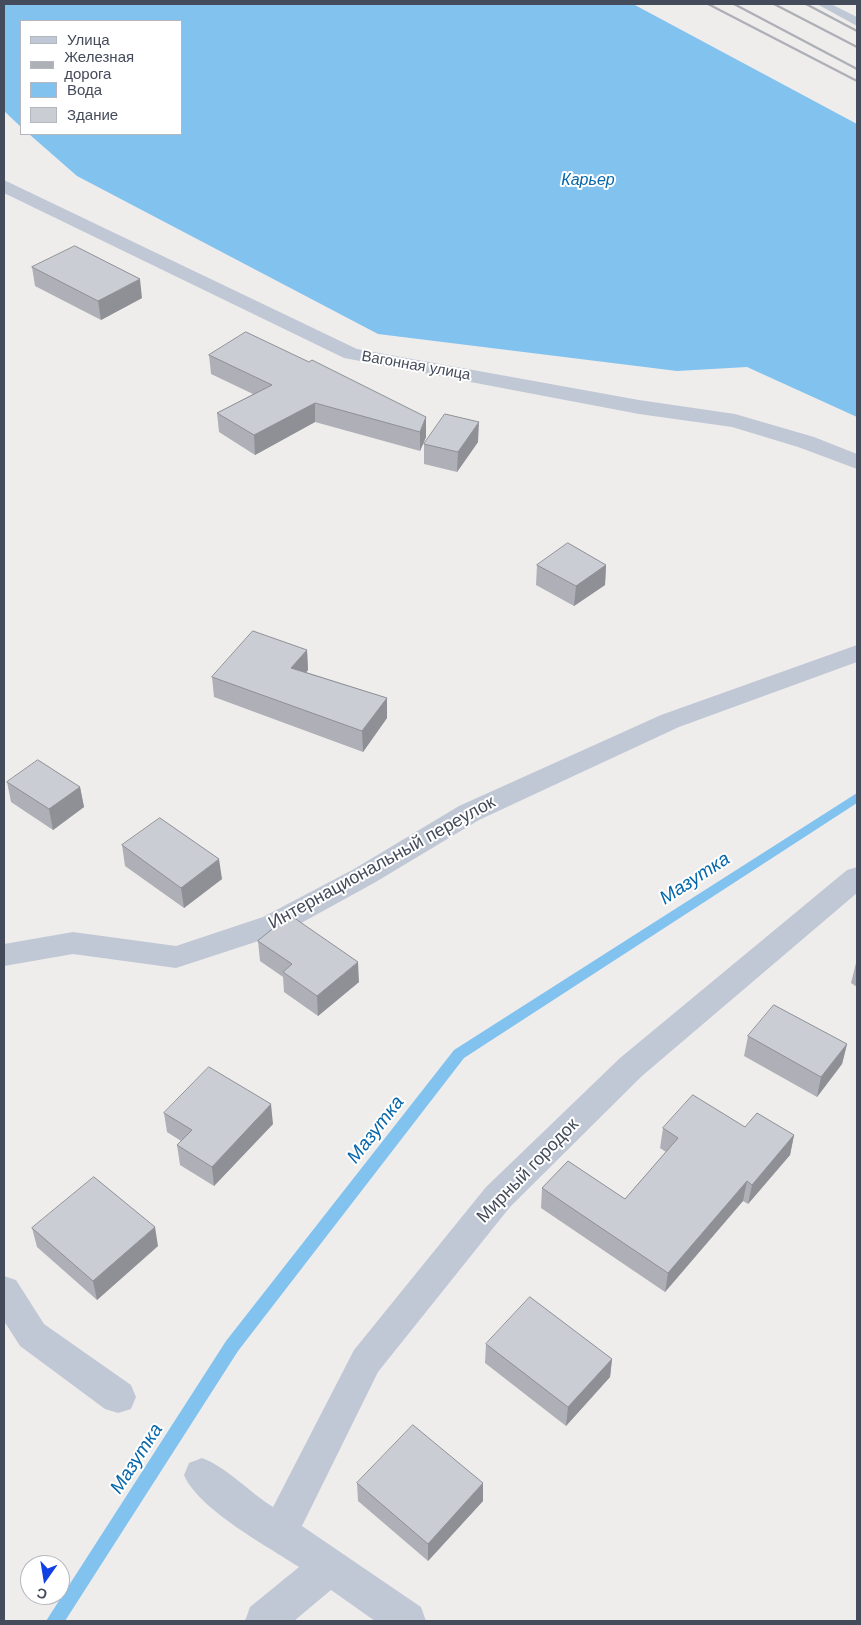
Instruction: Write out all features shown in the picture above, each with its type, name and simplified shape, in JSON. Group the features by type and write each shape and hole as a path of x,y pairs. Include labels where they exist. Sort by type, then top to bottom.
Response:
{"street":[{"name":"Вагонная улица","path":"4,186 351,354 638,407 735,422 806,442 857,462"},
{"name":"Интернациональный переулок","path":"4,955 73,943 176,957 273,925 364,876 469,813 670,721 857,653"},
{"name":"Мирный городок","path":"279,1533 366,1361 498,1197 631,1067 857,877"},
{"path":"4,1291 32,1335 118,1397"},
{"path":"202,1476 240,1507 330,1566 407,1621"},
{"path":"264,1621 330,1566"}],"lane":[{"path":"823,4 857,22"}],"water":[{"name":"Карьер","path":"4,4 633,4 857,124 857,417 747,367 677,371 378,334 77,176 30,135 182,135 182,20 20,20 20,126 4,111"}],"building":[{"path":"75,246 140,279 98,301 32,267"},
{"path":"246,332 309,362 312,360 426,417 420,432 315,403 254,435 217,413 272,385 209,355"},
{"path":"445,414 479,422 458,452 424,444"},
{"path":"568,543 606,565 576,586 537,565"},
{"path":"253,631 307,650 291,668 387,698 362,731 212,677"},
{"path":"38,760 80,787 49,809 7,782"},
{"path":"160,818 219,859 181,888 122,845"},
{"path":"290,915 358,962 317,996 283,972 292,964 258,941"},
{"path":"774,1005 847,1044 821,1077 748,1036"},
{"path":"209,1067 271,1104 212,1167 177,1145 192,1130 164,1113"},
{"path":"693,1095 745,1127 757,1113 794,1135 752,1185 747,1181 668,1273 542,1188 568,1161 625,1199 678,1138 663,1128"},
{"path":"94,1177 155,1227 93,1281 32,1228"},
{"path":"530,1297 612,1359 568,1407 486,1344"},
{"path":"413,1425 483,1483 428,1544 357,1483"}],"waterway":[{"name":"Мазутка","path":"55,1621 232,1346 459,1054 857,797"}],"railway":[{"path":"708,4 857,81"},
{"path":"734,4 857,69"},
{"path":"774,4 857,47"},
{"path":"806,4 857,31"}]}
